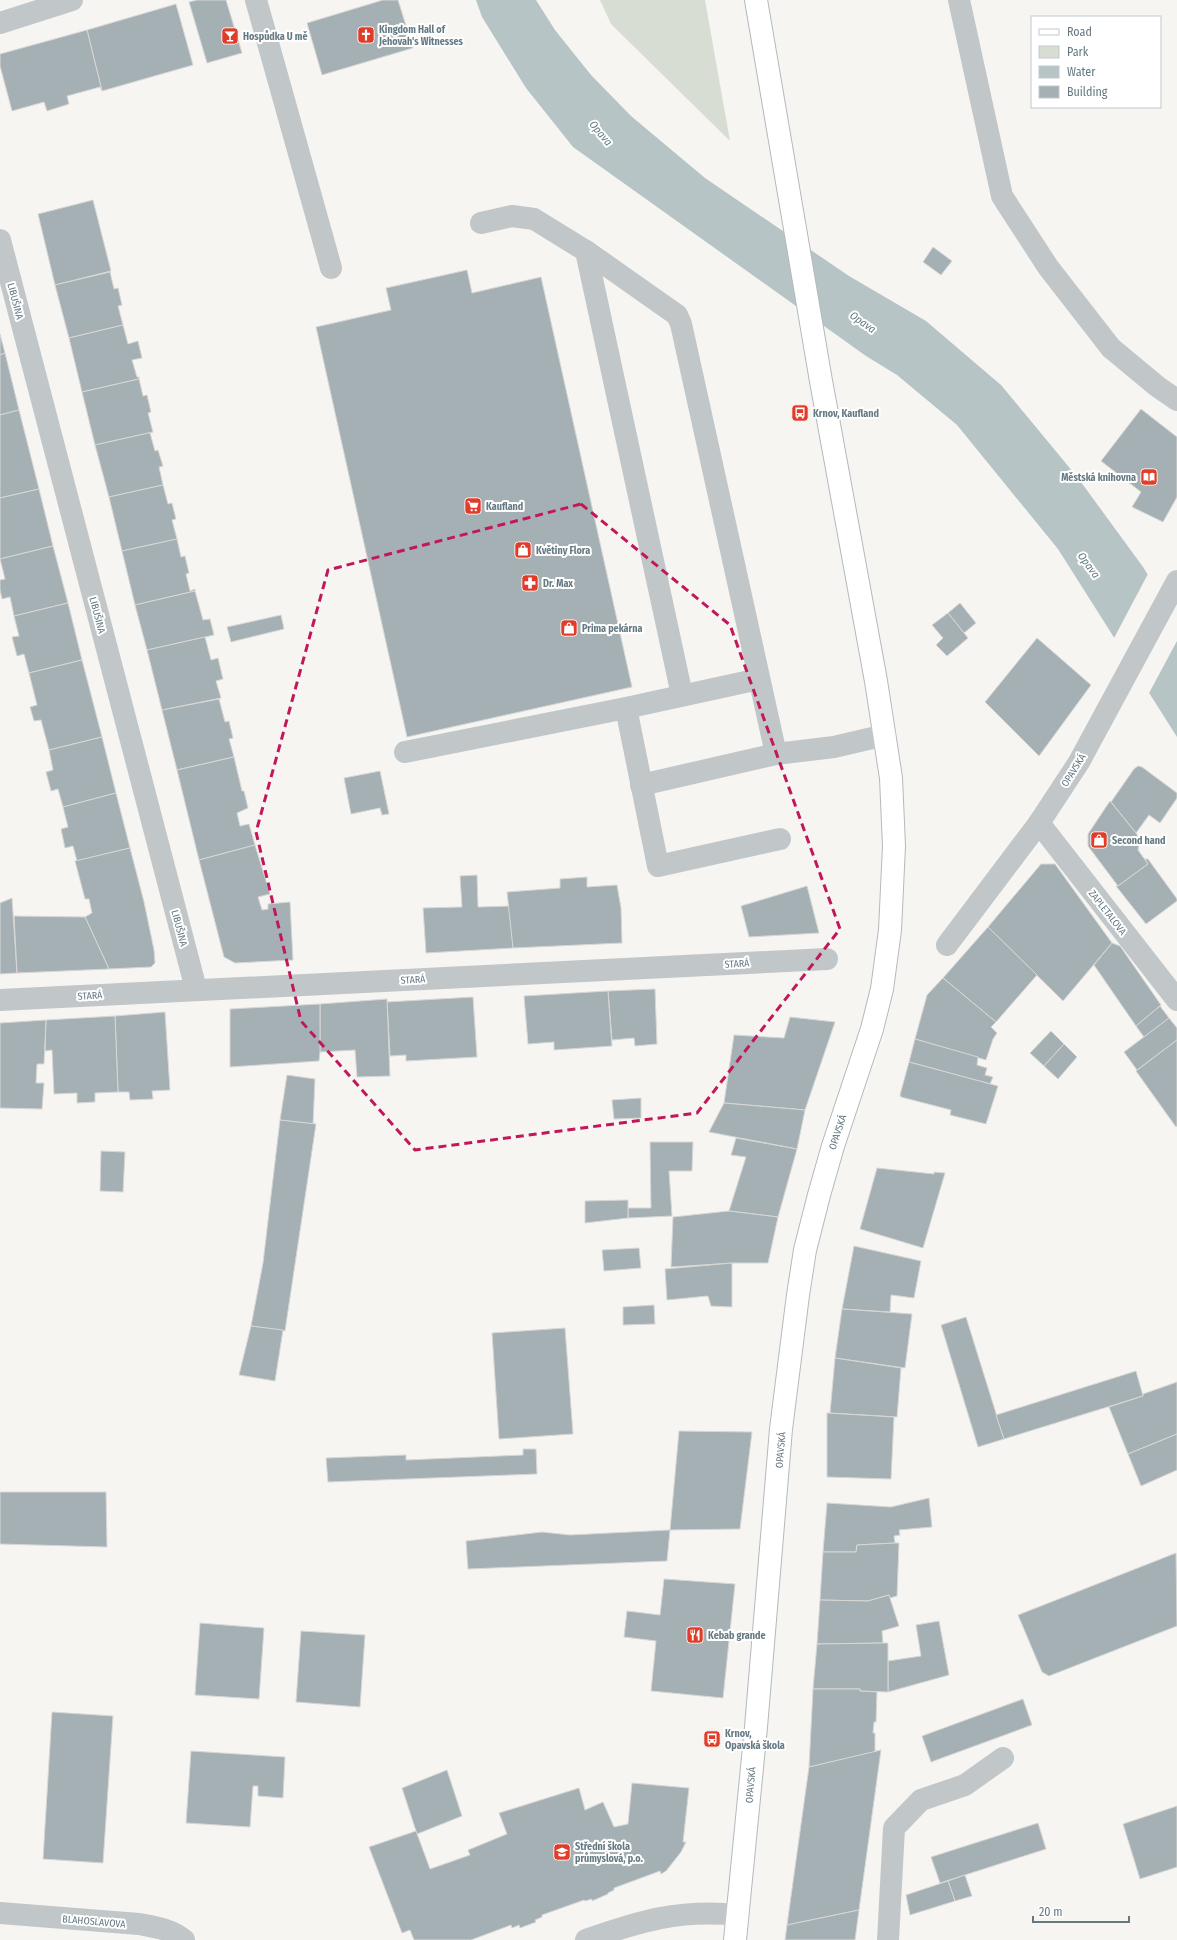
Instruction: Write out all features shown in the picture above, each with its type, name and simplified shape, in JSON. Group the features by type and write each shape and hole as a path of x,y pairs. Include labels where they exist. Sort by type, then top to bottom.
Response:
{"main road":[{"name":"OPAVSKÁ","path":"735,1940 782,1429 798,1295 805,1250 819,1195 833,1146 874,1022 885,972 893,887 894,846 891,778 885,736 756,0"}],"street":[{"path":"0,23 72,0"},
{"path":"256,0 330,268"},
{"path":"959,0 1002,196 1048,267 1111,348 1158,387 1177,400"},
{"path":"481,223 512,216 534,219 586,251 677,315 681,324 776,754"},
{"name":"LIBUŠINA","path":"0,240 196,989"},
{"path":"586,251 682,695"},
{"name":"OPAVSKÁ","path":"947,945 1039,823 1079,762 1121,687 1177,581"},
{"path":"405,752 626,708 759,679"},
{"path":"626,708 658,866 780,839"},
{"path":"641,785 776,754 834,748 885,736"},
{"name":"ZAPLETALOVA","path":"1039,823 1177,1000"},
{"name":"STARÁ","path":"0,1000 196,989 827,959"},
{"path":"888,1940 894,1828 921,1800 965,1785 1003,1758"},
{"name":"BLAHOSLAVOVA","path":"0,1913 139,1924 160,1928 178,1934 184,1940"},
{"path":"586,1940 631,1924 674,1914 719,1913 738,1915"}],"highlighted area":[{"path":"581,504 730,625 840,929 697,1113 415,1150 301,1021 256,832 328,570"}],"green space":[{"path":"600,0 705,0 730,141 611,24"}],"water":[{"name":"Opava","path":"476,0 536,0 555,30 591,75 631,116 705,178 849,276 926,321 1001,385 1078,478 1143,567 1177,621 1177,737 1058,549 957,425 897,375 866,356 573,147 526,88 482,17"}],"pier":[{"path":"1149,572 1177,617 1177,641 1148,695 1113,640"}],"building":[{"path":"197,0 226,0 242,53 207,63 189,2"},
{"path":"383,0 398,0 413,48 322,75 307,23"},
{"path":"176,4 193,65 102,91 87,30"},
{"path":"87,30 102,91 100,87 67,96 69,104 47,111 44,102 12,111 0,66 0,54"},
{"path":"93,200 111,271 55,285 38,214"},
{"path":"933,247 952,261 941,275 923,262"},
{"path":"467,270 472,293 541,277 632,687 407,737 316,327 391,310 386,288"},
{"path":"110,272 114,289 118,288 122,305 118,306 123,325 69,338 55,285"},
{"path":"123,325 128,344 138,341 142,358 132,360 139,379 82,392 69,338"},
{"path":"0,334 5,353 0,355"},
{"path":"5,353 19,410 0,415 0,355"},
{"path":"139,379 143,396 147,395 151,412 148,413 153,432 95,445 82,392"},
{"name":"Městská knihovna","path":"1141,409 1177,437 1177,497 1163,522 1132,507 1141,492 1101,461"},
{"path":"19,410 39,489 0,498 0,415"},
{"path":"153,432 150,433 155,451 158,450 163,466 159,467 163,485 109,497 95,445"},
{"path":"163,485 168,504 172,503 176,519 172,520 177,539 122,551 109,497"},
{"path":"39,489 53,546 0,559 0,498"},
{"path":"177,539 181,557 185,556 189,573 186,574 190,591 195,589 195,591 135,605 122,551"},
{"path":"53,546 68,603 14,616 10,597 2,599 0,580 5,579 0,559"},
{"path":"195,591 203,620 210,619 214,635 147,650 135,605"},
{"path":"68,603 82,660 29,673 24,654 17,656 12,637 19,636 14,616"},
{"path":"960,603 976,623 964,633 948,613"},
{"path":"948,613 968,638 947,656 936,645 943,638 932,625"},
{"path":"281,615 284,629 231,642 227,627"},
{"path":"205,637 211,660 218,658 223,679 216,681 221,698 162,710 147,650"},
{"path":"1037,638 1091,685 1039,756 985,702"},
{"path":"82,660 102,737 49,750 41,720 34,721 30,707 37,705 29,673"},
{"path":"219,699 225,722 229,721 233,738 229,739 234,757 177,770 162,710"},
{"path":"102,737 116,793 63,807 58,789 51,791 46,772 53,770 49,750"},
{"path":"234,757 242,791 244,791 248,808 237,813 240,826 249,824 255,845 199,860 177,770"},
{"path":"1138,766 1142,767 1177,793 1177,798 1160,823 1149,815 1136,833 1111,802 1134,769"},
{"path":"380,771 389,814 382,815 380,808 351,814 344,778"},
{"path":"116,793 130,848 77,861 73,846 65,848 61,829 68,827 63,807"},
{"path":"1110,801 1136,833 1140,840 1138,850 1148,864 1118,886 1088,846 1088,834"},
{"path":"255,845 270,894 258,897 262,910 268,909 268,904 290,902 293,960 235,963 224,957 199,860"},
{"path":"130,848 144,902 154,950 155,963 151,967 109,969 85,917 92,913 89,899 85,899 75,861"},
{"path":"1145,859 1148,859 1177,899 1177,901 1146,924 1116,886 1148,864"},
{"path":"1041,864 1055,864 1112,943 1063,1001 988,927"},
{"path":"477,875 478,907 510,906 513,948 426,953 423,908 462,907 460,876"},
{"path":"587,877 587,887 617,885 621,908 622,943 513,948 507,892 560,888 560,879"},
{"path":"807,886 819,933 749,937 741,906"},
{"path":"12,898 17,973 0,974 0,903"},
{"path":"14,916 85,917 109,969 17,973"},
{"path":"988,927 1037,975 996,1022 943,978"},
{"path":"1112,943 1120,946 1161,1005 1136,1026 1094,965"},
{"path":"943,978 996,1022 991,1027 997,1033 993,1039 986,1060 915,1039 927,995"},
{"path":"655,989 657,1044 635,1046 634,1038 612,1040 608,991"},
{"path":"608,991 612,1046 554,1050 554,1042 528,1044 524,996"},
{"path":"473,997 477,1057 406,1061 406,1055 390,1056 387,1002"},
{"path":"387,999 390,1076 357,1077 355,1050 320,1052 320,1004"},
{"path":"320,1004 319,1061 230,1067 230,1009"},
{"path":"1160,1006 1169,1018 1144,1037 1136,1026"},
{"path":"165,1012 170,1090 152,1091 153,1099 130,1100 129,1092 118,1092 115,1016"},
{"path":"115,1016 118,1092 95,1093 95,1102 77,1103 77,1093 54,1094 52,1050 45,1051 46,1020"},
{"path":"790,1017 835,1022 805,1110 724,1103 734,1035 784,1038"},
{"path":"1169,1018 1177,1028 1177,1040 1137,1070 1124,1052"},
{"path":"46,1020 44,1064 37,1064 36,1083 44,1083 42,1109 0,1108 0,1023"},
{"path":"1051,1031 1064,1044 1044,1066 1030,1053"},
{"path":"915,1039 978,1057 977,1065 987,1068 985,1075 993,1077 990,1084 909,1062"},
{"path":"1177,1040 1177,1126 1176,1127 1136,1071"},
{"path":"1064,1044 1077,1057 1058,1079 1044,1066"},
{"path":"909,1062 998,1086 986,1124 950,1115 951,1110 901,1097 900,1095"},
{"path":"287,1075 315,1079 313,1124 280,1120"},
{"path":"641,1098 641,1118 614,1119 612,1100"},
{"path":"724,1103 805,1110 797,1149 709,1132"},
{"path":"280,1120 316,1124 285,1331 251,1326 263,1263"},
{"path":"736,1138 797,1149 778,1217 729,1211 746,1157 731,1155"},
{"path":"650,1142 693,1142 692,1171 669,1171 672,1216 628,1218 628,1208 651,1208"},
{"path":"101,1151 125,1152 123,1192 100,1191"},
{"path":"877,1168 934,1174 934,1172 945,1173 923,1248 860,1229"},
{"path":"628,1200 628,1218 585,1223 585,1201"},
{"path":"729,1211 778,1217 768,1263 732,1263 671,1267 673,1217"},
{"path":"854,1246 921,1261 914,1298 891,1295 890,1312 842,1309"},
{"path":"639,1248 641,1268 604,1271 602,1250"},
{"path":"732,1263 732,1307 711,1306 708,1296 667,1300 665,1269"},
{"path":"654,1305 655,1324 623,1325 623,1307"},
{"path":"842,1309 912,1314 905,1368 835,1358"},
{"path":"966,1317 1004,1439 978,1447 941,1325"},
{"path":"251,1326 283,1330 275,1381 239,1375"},
{"path":"565,1328 573,1434 499,1439 492,1333"},
{"path":"835,1358 901,1368 897,1417 830,1413"},
{"path":"1136,1371 1143,1396 1004,1439 996,1415"},
{"path":"1177,1382 1177,1434 1128,1454 1109,1407 1143,1396 1143,1394"},
{"path":"827,1413 894,1417 891,1479 827,1477"},
{"path":"679,1431 752,1432 740,1529 670,1530"},
{"path":"1177,1434 1177,1470 1141,1486 1128,1454"},
{"path":"523,1449 536,1449 537,1474 328,1482 326,1458 406,1455 406,1460 523,1455"},
{"path":"0,1492 106,1492 107,1547 0,1544"},
{"path":"929,1498 932,1527 899,1530 900,1535 894,1536 895,1543 857,1545 856,1552 823,1552 827,1503 891,1507"},
{"path":"670,1530 667,1561 468,1569 466,1541 542,1532 570,1535"},
{"path":"899,1543 897,1596 890,1598 889,1595 868,1601 820,1600 823,1552 856,1552 857,1545"},
{"path":"1176,1553 1177,1626 1049,1676 1042,1672 1018,1615"},
{"path":"664,1579 735,1584 723,1698 651,1691 656,1641 624,1637 627,1611 660,1615"},
{"path":"889,1595 899,1626 882,1631 883,1643 817,1644 820,1600 868,1601"},
{"path":"939,1621 949,1675 888,1692 888,1661 921,1656 916,1625"},
{"path":"200,1623 264,1628 259,1699 195,1695"},
{"path":"301,1631 365,1635 360,1707 296,1702"},
{"path":"888,1643 888,1692 860,1691 860,1689 813,1689 817,1644"},
{"path":"813,1689 860,1689 860,1691 877,1692 876,1722 874,1722 873,1733 875,1733 875,1752 809,1767"},
{"path":"1023,1699 1032,1725 931,1762 922,1736"},
{"path":"52,1712 113,1716 103,1863 43,1859"},
{"path":"881,1750 859,1910 787,1925 809,1767"},
{"path":"191,1751 285,1757 283,1798 258,1796 258,1786 253,1786 250,1827 186,1823"},
{"path":"447,1770 462,1816 417,1834 402,1788"},
{"path":"632,1783 689,1788 683,1842 686,1842 681,1852 666,1871 661,1874 660,1871 614,1888 614,1890 608,1894 592,1901 592,1899 584,1900 542,1915 542,1917 535,1920 536,1922 520,1928 519,1925 512,1928 511,1925 471,1940 414,1940 410,1930 402,1933 369,1847 416,1831 430,1869 470,1855 468,1850 507,1834 499,1813 579,1788 585,1810 603,1802 614,1827 628,1824"},
{"path":"1177,1806 1177,1867 1140,1879 1123,1824"},
{"path":"1038,1823 1046,1849 940,1883 931,1857"},
{"path":"965,1875 972,1896 955,1901 948,1881"},
{"path":"948,1881 955,1901 910,1915 906,1895"},
{"path":"859,1910 855,1940 785,1940 787,1925"}],"place":[{"name":"Kingdom Hall of Jehovah's Witnesses","path":"366,35"},
{"name":"Hospůdka U mě","path":"230,36"},
{"name":"Krnov, Kaufland","path":"800,413"},
{"name":"Městská knihovna","path":"1149,477"},
{"name":"Kaufland","path":"473,506"},
{"name":"Květiny Flora","path":"523,550"},
{"name":"Dr. Max","path":"530,583"},
{"name":"Prima pekárna","path":"569,628"},
{"name":"Second hand","path":"1099,840"},
{"name":"Kebab grande","path":"695,1635"},
{"name":"Krnov, Opavská škola","path":"712,1739"},
{"name":"Střední škola průmyslová, p.o.","path":"562,1852"}]}
